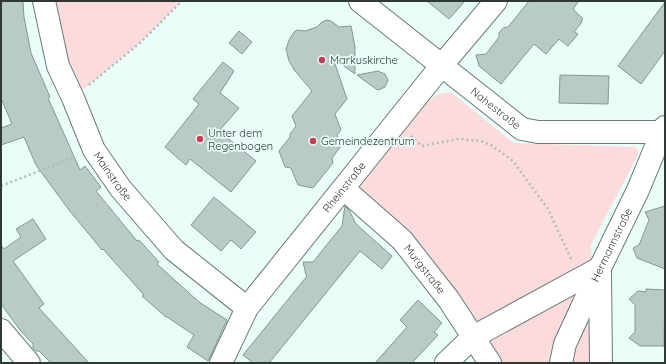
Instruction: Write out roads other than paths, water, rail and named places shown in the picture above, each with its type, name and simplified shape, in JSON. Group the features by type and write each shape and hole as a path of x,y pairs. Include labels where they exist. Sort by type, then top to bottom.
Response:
{"street":[{"name":"Mainstraße","path":"44,1 58,66 94,150 121,190 174,250 247,308"},
{"name":"Nahestraße","path":"360,1 522,129 538,132 664,130"},
{"name":"Rheinstraße","path":"221,363 247,308 442,65 496,1"},
{"name":"Hermannstraße","path":"561,363 565,344 638,190 664,130"},
{"name":"Murgstraße","path":"344,189 402,240 449,300 490,363"},
{"path":"446,363 473,337 579,278 600,268 601,363"},
{"path":"1,330 29,363"}],"place":[{"name":"Markuskirche","path":"322,60"},
{"name":"Unter dem Regenbogen","path":"200,139"},
{"name":"Gemeindezentrum","path":"313,141"}]}
